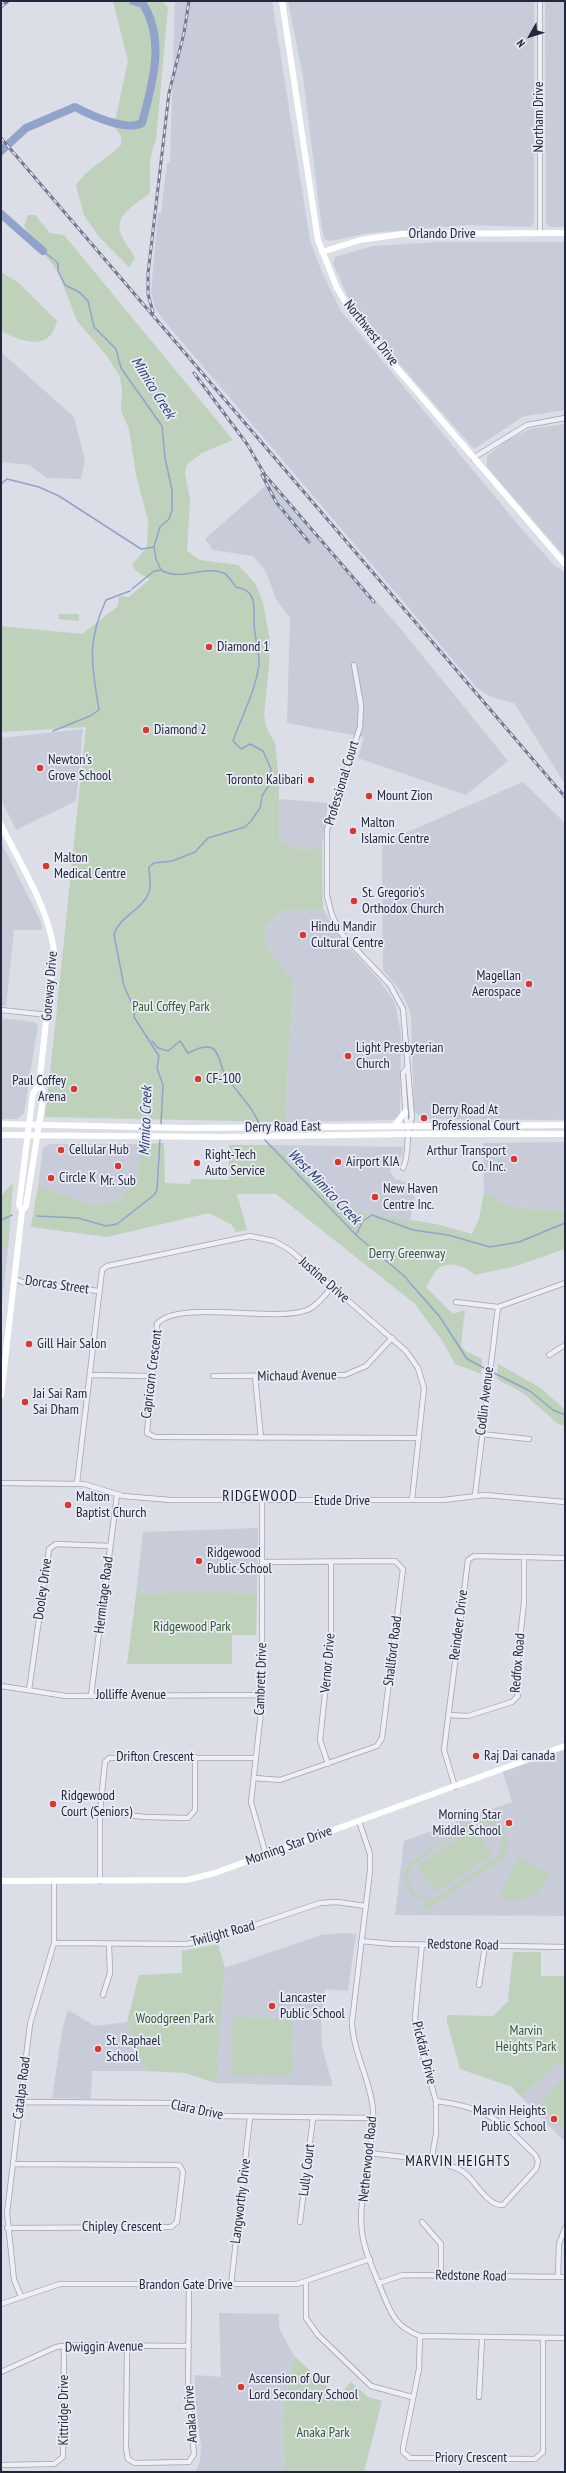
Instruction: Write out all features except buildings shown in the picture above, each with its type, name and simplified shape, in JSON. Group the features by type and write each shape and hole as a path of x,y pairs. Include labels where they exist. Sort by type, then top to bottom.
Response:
{"main road":[{"name":"Northwest Drive","path":"282,1 313,210 322,252 337,288 355,318 565,564"},
{"name":"Orlando Drive","path":"322,252 360,240 402,234 565,233"},
{"name":"Goreway Drive","path":"1,825 42,908 51,932 54,963 39,1085 33,1093 29,1124 20,1204 22,1212 21,1225 1,1396"},
{"name":"Goreway Drive","path":"22,1212 26,1206 40,1124 44,1093 39,1085"},
{"path":"395,1125 405,1112"},
{"name":"Derry Road East","path":"1,1124 151,1128 395,1125 565,1125"},
{"path":"112,1137 113,1127"},
{"path":"245,1127 250,1131 245,1136"},
{"path":"187,1128 188,1137"},
{"name":"Derry Road East","path":"1,1135 188,1137 408,1134 565,1134"},
{"name":"Morning Star Drive","path":"1,1881 187,1880 215,1874 565,1746"}],"street":[{"name":"Northam Drive","path":"540,1 540,233"},
{"path":"473,458 527,425 565,418"},
{"name":"Professional Court","path":"354,665 362,715 360,727 327,830 328,901 332,916 340,932 382,975 398,996 406,1021 407,1068 410,1074 412,1118 409,1125 407,1160 403,1168"},
{"path":"1,1010 48,1015"},
{"name":"Professional Court","path":"407,1068 403,1073 405,1112 409,1125"},
{"name":"Justine Drive","path":"77,1483 101,1273 107,1266 250,1236 266,1238 281,1244 392,1338 414,1360 423,1381 419,1438 412,1500"},
{"name":"Dorcas Street","path":"15,1279 25,1283 99,1291"},
{"path":"456,1302 498,1307 565,1283"},
{"name":"Capricorn Crescent","path":"332,1287 314,1306 297,1313 194,1312 161,1320 158,1324 146,1430 150,1436 419,1438"},
{"name":"Codlin Avenue","path":"475,1495 481,1434 498,1307"},
{"name":"Michaud Avenue","path":"213,1376 348,1374 366,1366 392,1338"},
{"path":"549,1355 565,1344"},
{"path":"90,1375 151,1376"},
{"path":"255,1376 261,1438"},
{"path":"481,1434 529,1439"},
{"name":"Etude Drive","path":"1,1483 77,1483 92,1485 117,1495 171,1500 443,1500 475,1495 565,1502"},
{"name":"Hermitage Road","path":"91,1696 117,1495"},
{"name":"Cambrett Drive","path":"262,1501 262,1695 251,1809 266,1855"},
{"name":"Dooley Drive","path":"29,1690 49,1549 56,1544 110,1546"},
{"name":"Reindeer Drive","path":"455,1787 444,1754 468,1560 474,1556 565,1558"},
{"name":"Redfox Road","path":"448,1715 468,1716 512,1702 518,1696 515,1684 524,1602 524,1557"},
{"name":"Vernor Drive","path":"328,1764 320,1740 331,1638 331,1561"},
{"name":"Shallford Road","path":"254,1778 280,1780 377,1746 382,1738 402,1569 395,1561 262,1562"},
{"name":"Jolliffe Avenue","path":"1,1686 66,1696 262,1695"},
{"path":"100,1812 144,1817 191,1816 195,1810 195,1757"},
{"name":"Drifton Crescent","path":"100,1881 100,1812 105,1762 109,1758 256,1758"},
{"name":"Netherwood Road","path":"360,1821 370,1858 362,1941 352,2014 352,2033 372,2102 373,2118 361,2230 370,2259 391,2314 405,2330 420,2336 565,2338"},
{"name":"Catalpa Road","path":"21,2296 14,2280 12,2248 7,2228 13,2164 30,2024 54,1943 54,1881"},
{"name":"Twilight Road","path":"54,1943 186,1944 214,1939 320,1903 337,1902 365,1906"},
{"name":"Redstone Road","path":"362,1941 485,1946 565,1946"},
{"path":"103,1995 110,1973 109,1944"},
{"name":"Pickfair Drive","path":"422,1944 415,2018 419,2042 436,2101 436,2134 431,2162"},
{"path":"479,1985 485,1946"},
{"path":"369,2153 431,2162 462,2170 499,2205 507,2202 538,2165 536,2156 496,2119 464,2105 436,2101"},
{"name":"Clara Drive","path":"21,2102 179,2103 215,2116 250,2118 373,2118"},
{"name":"Langworthy Drive","path":"231,2285 250,2118"},
{"name":"Lully Court","path":"300,2222 313,2118"},
{"name":"Chipley Crescent","path":"7,2228 171,2227 177,2222 183,2172 180,2166 177,2165 13,2164"},
{"path":"422,2222 441,2244 441,2275"},
{"path":"558,2277 559,2244 565,2228"},
{"name":"Brandon Gate Drive","path":"1,2304 60,2284 231,2285 306,2282 370,2259"},
{"name":"Redstone Road","path":"379,2283 403,2275 565,2277"},
{"path":"306,2282 306,2318 318,2335 371,2386 412,2397"},
{"name":"Anaka Drive","path":"127,2346 126,2448 128,2459 135,2463 185,2464 193,2459 194,2454 188,2393 189,2285"},
{"name":"Priory Crescent","path":"420,2336 419,2370 412,2397 403,2448 406,2456 536,2459 543,2452 543,2338"},
{"path":"479,2397 482,2338"},
{"name":"Dwiggin Avenue","path":"1,2372 64,2346 189,2346"},
{"name":"Kittridge Drive","path":"1,2464 54,2464 63,2457 64,2346"}],"shaded area":[{"path":"175,1 272,1 310,240 323,275 341,311 520,527 554,565 565,573 565,784 514,703 491,697 477,688 166,323 155,308 151,292 158,213 161,213 167,163 170,163"},
{"path":"288,1 534,1 534,223 530,227 470,225 369,233 330,241 325,239 322,229 303,77"},
{"path":"545,1 565,1 565,227 550,227 546,224"},
{"path":"440,242 565,242 565,410 524,416 474,449 374,335 349,299 333,263 335,257 373,246"},
{"path":"1,352 74,417 85,460 81,479 47,478 29,465 1,462"},
{"path":"565,424 565,557 487,467 487,456 505,442 530,429"},
{"path":"271,481 400,628 508,761 466,795 358,758 364,737 287,723 290,618 276,599 265,570 253,556 213,550 205,539"},
{"name":"Newton's Grove School","path":"83,729 76,801 16,830 1,799 1,738"},
{"path":"523,782 565,823 565,1120 424,1119 414,1111 411,1016 400,990 383,970 382,843"},
{"path":"279,799 328,803 322,847 300,850 279,839"},
{"path":"1,842 41,922 42,930 14,930 6,1006 1,1005"},
{"path":"323,909 341,939 379,980 395,1003 401,1034 400,1116 394,1120 285,1122 293,983 266,945 265,927 282,911"},
{"path":"1,1018 34,1022 38,1025 24,1113 18,1119 1,1119"},
{"path":"565,1142 565,1211 511,1207 484,1192 483,1143"},
{"path":"49,1144 139,1144 139,1173 117,1202 92,1205 38,1186 43,1148"},
{"path":"274,1145 403,1147 403,1154 392,1165 390,1172 395,1179 406,1182 407,1188 415,1197 410,1220 358,1212 334,1205 318,1176 309,1176"},
{"path":"8,1248 1,1310 1,1250"},
{"name":"Ridgewood Public School","path":"258,1528 257,1593 192,1591 136,1594 143,1532"},
{"name":"Morning Star Middle School","path":"565,1746 565,1916 395,1915 404,1841 512,1802 502,1769"},
{"name":"Lancaster Public School","path":"341,1933 356,1934 348,1991 325,1989 321,2020 322,2047 333,2086 216,2083 225,1968 321,1935"},
{"name":"St. Raphael School","path":"68,2010 95,2026 127,2022 146,2071 92,2071 91,2099 52,2098 63,2026"},
{"name":"Marvin Heights Public School","path":"565,2055 565,2142 521,2097"},
{"name":"Ascension of Our Lord Secondary School","path":"219,2313 279,2314 279,2328 294,2356 283,2415 285,2472 195,2472 200,2462 201,2447 195,2397 195,2375 221,2377"}],"green space":[{"path":"113,1 162,1 168,7 156,140 153,146 151,159 150,192 128,210 120,220 119,227 122,237 135,259 129,267 99,237 84,215 76,186 85,175 121,145 121,136 114,126 128,61"},
{"name":"Paul Coffey Park","path":"28,215 35,215 50,233 64,235 233,440 202,453 187,464 185,474 190,499 187,551 200,560 238,565 255,583 263,602 270,642 264,714 266,727 275,743 279,781 279,839 300,850 322,847 323,909 282,911 265,927 266,945 293,983 285,1122 45,1117 86,727 1,732 1,626 82,634 118,606 119,596 129,597 150,579 137,572 132,565 147,547 148,520 136,475 129,429 121,411 122,390 120,377 107,356 77,321 58,272 24,226"},
{"path":"1,272 19,283 57,321 53,331 42,341 26,341 1,331"},
{"path":"59,614 79,614 79,621 59,619"},
{"name":"Derry Greenway","path":"164,1143 165,1183 190,1184 191,1179 229,1180 229,1145 274,1145 309,1176 318,1176 334,1205 358,1212 436,1224 472,1234 479,1219 484,1192 511,1207 565,1211 565,1249 516,1266 475,1275 463,1267 453,1265 443,1266 434,1274 426,1287 453,1314 465,1310 461,1345 465,1351 482,1359 481,1374 455,1364 443,1342 414,1303 276,1194 237,1194 247,1230 236,1232 232,1225 209,1213 107,1237 31,1227 38,1186 92,1205 117,1202 139,1173 139,1144"},
{"path":"13,1183 8,1248 1,1250 1,1196"},
{"path":"498,1364 541,1388 565,1410 565,1426 558,1424 523,1393 497,1379"},
{"name":"Ridgewood Park","path":"192,1591 257,1593 256,1635 232,1635 232,1664 127,1664 136,1594"},
{"path":"481,1818 489,1820 495,1822 501,1827 507,1838 506,1852 503,1859 424,1911 422,1908 429,1902 413,1896 405,1880 407,1867 410,1862 474,1819","holes":["480,1822 492,1825 499,1832 502,1842 500,1854 438,1897 425,1898 415,1893 410,1884 409,1873 420,1859 473,1824"]},
{"path":"474,1828 492,1855 436,1892 418,1865"},
{"path":"518,1857 548,1873 542,1888 530,1898 523,1900 515,1900 500,1895"},
{"name":"Woodgreen Park","path":"218,1944 225,1968 216,2083 185,2073 146,2071 127,2022 139,1975 182,1973 182,1951"},
{"name":"Marvin Heights Park","path":"513,1952 541,1952 541,1976 565,1976 565,2069 556,2064 521,2097 512,2087 460,2069 447,2022 447,2015 493,2016 508,2001"},
{"path":"232,2017 292,2019 291,2076 231,2075"},
{"path":"565,2077 565,2130 539,2104"},
{"name":"Anaka Park","path":"294,2356 338,2396 351,2382 368,2397 382,2401 364,2472 285,2472 283,2415"}],"waterway":[{"name":"Mimico Creek","path":"1,151 26,128 75,107 99,118 118,124 135,125 142,123 150,93 155,63 154,32 150,18 143,4 133,1"},
{"name":"Mimico Creek","path":"1,214 43,251"},
{"name":"Mimico Creek","path":"43,251 58,263 58,271 65,285 79,292 88,301 94,327 116,349 121,368 162,426 165,458 172,490 172,510 169,519 160,527 154,547 156,559 161,570 176,574 208,571 224,573 236,587 243,589 251,595 254,605 254,628 259,656 259,665 255,685 233,741 241,749 250,744 263,751 271,769 269,785 262,796 260,808 245,827 208,838 195,852 172,861 154,863 149,867 150,886 146,898 142,904 120,923 114,935 124,986 135,1011 134,1017 159,1056 157,1068 163,1085 161,1125"},
{"path":"1,484 7,479 39,487 59,496 141,549 154,547"},
{"path":"132,589 154,571 162,570"},
{"path":"53,731 90,716 99,710 92,655 95,629 106,600 130,591"},
{"name":"West Mimico Creek","path":"152,1041 158,1048 168,1051 180,1041 188,1053 203,1047 212,1048 218,1055 228,1079 253,1111 260,1126"},
{"name":"Mimico Creek","path":"37,1216 78,1218 106,1226 117,1224 154,1195 157,1190 160,1139"},
{"path":"264,1139 356,1235 404,1276 440,1317 467,1359 486,1369"},
{"name":"Mimico Creek","path":"1,1220 12,1215"},
{"name":"West Mimico Creek","path":"356,1235 363,1221 372,1215 413,1230 448,1235 490,1247 519,1242 565,1223"},
{"path":"492,1372 530,1391 553,1410 565,1415"}],"railway":[{"path":"1,7 8,1"},
{"path":"153,312 148,294 148,274 169,93 184,33 189,1"},
{"path":"1,138 565,797"},
{"path":"194,373 247,444 265,475 374,602"},
{"path":"262,475 276,502 309,542"}],"place":[{"name":"Diamond 1","path":"209,647"},
{"name":"Diamond 2","path":"146,730"},
{"name":"Newton's Grove School","path":"40,768"},
{"name":"Toronto Kalibari","path":"311,780"},
{"name":"Mount Zion","path":"369,796"},
{"name":"Malton Islamic Centre","path":"353,831"},
{"name":"Malton Medical Centre","path":"46,866"},
{"name":"St. Gregorio's Orthodox Church","path":"354,901"},
{"name":"Hindu Mandir Cultural Centre","path":"303,935"},
{"name":"Magellan Aerospace","path":"529,984"},
{"name":"Light Presbyterian Church","path":"348,1056"},
{"name":"CF-100","path":"198,1079"},
{"name":"Paul Coffey Arena","path":"74,1089"},
{"name":"Derry Road At Professional Court","path":"424,1118"},
{"name":"Cellular Hub","path":"61,1150"},
{"name":"Arthur Transport Co. Inc.","path":"514,1159"},
{"name":"Airport KIA","path":"338,1162"},
{"name":"Right-Tech Auto Service","path":"197,1163"},
{"name":"Mr. Sub","path":"118,1166"},
{"name":"Circle K","path":"51,1178"},
{"name":"New Haven Centre Inc.","path":"375,1197"},
{"name":"Gill Hair Salon","path":"29,1344"},
{"name":"Jai Sai Ram Sai Dham","path":"25,1402"},
{"name":"Malton Baptist Church","path":"68,1505"},
{"name":"Ridgewood Public School","path":"199,1561"},
{"name":"Raj Dai canada","path":"476,1756"},
{"name":"Ridgewood Court (Seniors)","path":"53,1804"},
{"name":"Morning Star Middle School","path":"509,1823"},
{"name":"Lancaster Public School","path":"272,2006"},
{"name":"St. Raphael School","path":"98,2049"},
{"name":"Marvin Heights Public School","path":"554,2119"},
{"name":"Ascension of Our Lord Secondary School","path":"241,2387"}],"district":[{"name":"RIDGEWOOD","path":"260,1497"},
{"name":"MARVIN HEIGHTS","path":"458,2162"}]}
